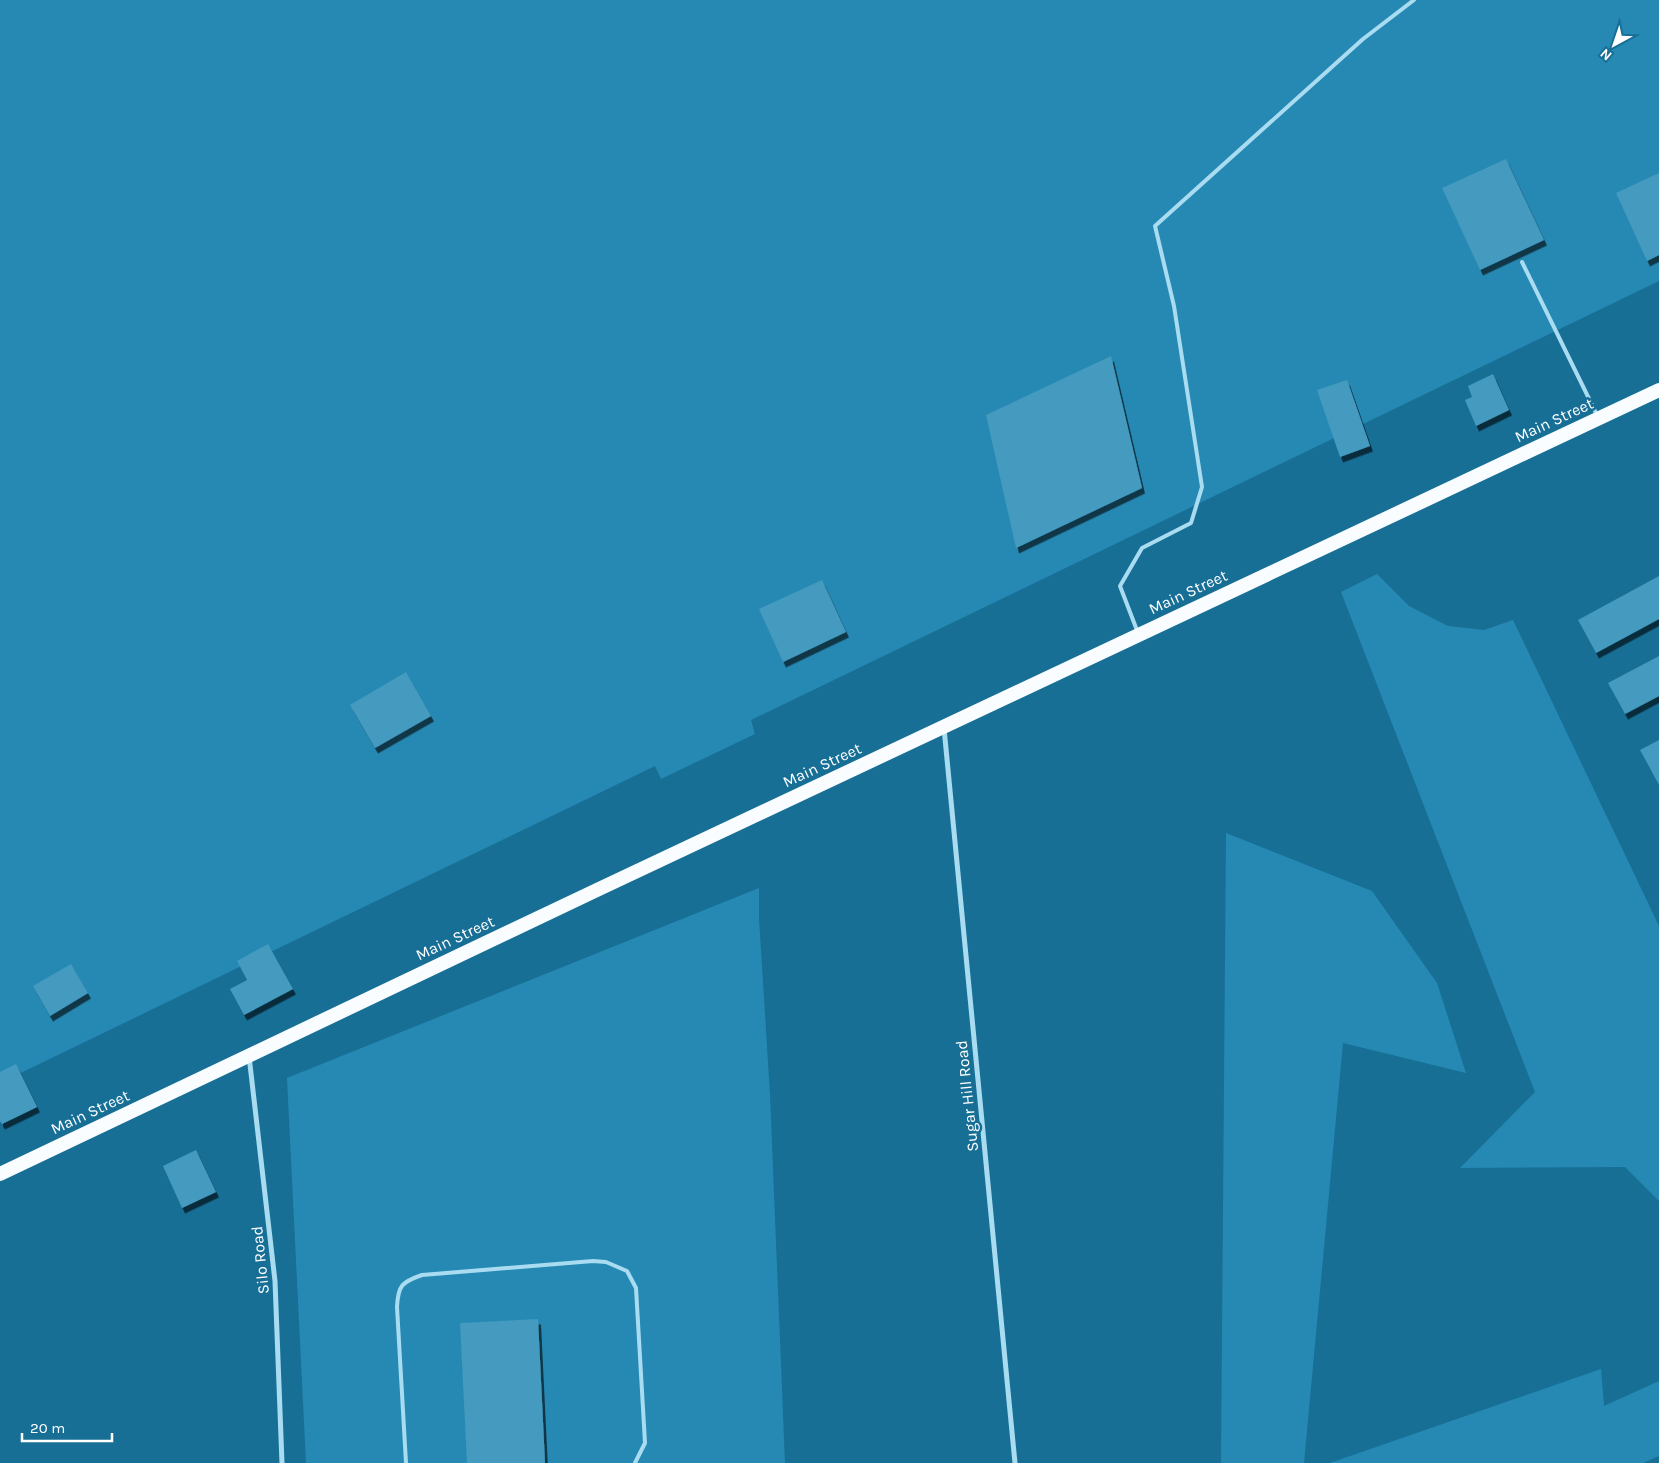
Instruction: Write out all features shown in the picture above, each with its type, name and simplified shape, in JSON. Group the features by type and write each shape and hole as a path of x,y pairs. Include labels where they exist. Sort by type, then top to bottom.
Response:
{"highway":[{"name":"Main Street","path":"0,1174 1659,390"}],"street":[{"name":"Sugar Hill Road","path":"944,727 1015,1463"},
{"name":"Silo Road","path":"249,1055 275,1281 282,1463"}],"lane":[{"path":"1139,635 1120,586 1142,548 1191,524 1202,487 1174,306 1156,226 1363,39 1414,0"},
{"path":"1522,262 1599,418"},
{"path":"406,1463 397,1306 398,1294 405,1281 422,1274 593,1261 606,1262 627,1271 636,1288 645,1443 635,1463"}],"shaded area":[{"path":"0,0 1659,0 1659,281 751,720 755,734 661,779 655,766 0,1083"},
{"path":"1377,574 1409,606 1448,626 1484,630 1513,620 1659,926 1659,1201 1625,1167 1460,1168 1535,1092 1341,592"},
{"path":"1226,833 1372,891 1437,983 1466,1073 1343,1043 1304,1463 1221,1463"},
{"path":"759,888 759,919 770,1095 785,1463 306,1463 287,1078"},
{"path":"1601,1369 1604,1406 1659,1381 1659,1456 1643,1463 1330,1463"}],"building":[{"path":"1506,159 1544,240 1480,270 1442,188"},
{"path":"1659,173 1659,255 1647,261 1616,193"},
{"path":"1111,356 1142,488 1016,548 986,415"},
{"path":"1493,374 1509,410 1476,426 1465,400 1472,397 1468,386"},
{"path":"1347,380 1370,446 1340,457 1317,390"},
{"path":"1659,576 1659,619 1596,653 1578,620"},
{"path":"822,580 846,632 783,662 759,609"},
{"path":"1659,656 1659,696 1625,714 1608,683"},
{"path":"406,672 431,716 375,748 350,705"},
{"path":"1659,740 1659,785 1640,750"},
{"path":"268,944 293,989 244,1015 230,989 247,980 237,961"},
{"path":"71,964 88,993 50,1016 33,986"},
{"path":"16,1064 37,1107 2,1124 0,1121 0,1072"},
{"path":"196,1150 216,1192 182,1208 163,1166"},
{"path":"538,1319 545,1463 467,1463 460,1323"}]}
